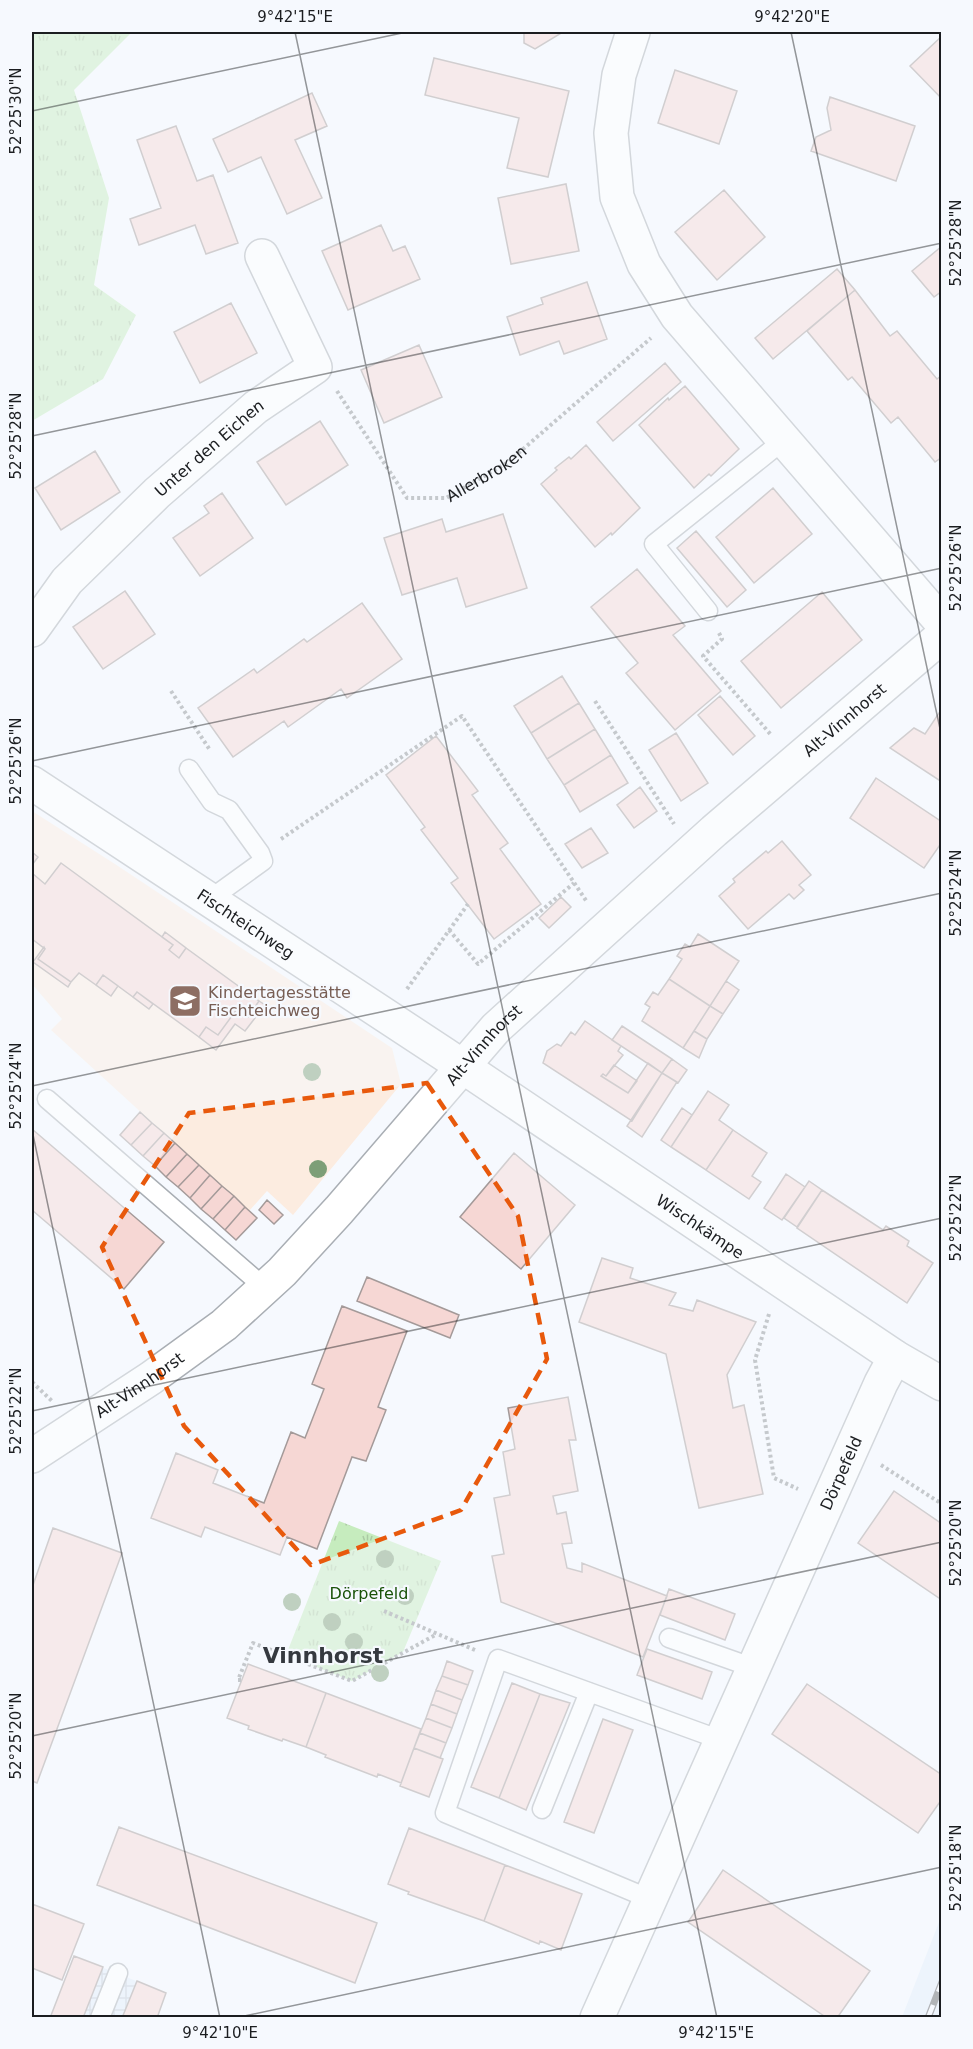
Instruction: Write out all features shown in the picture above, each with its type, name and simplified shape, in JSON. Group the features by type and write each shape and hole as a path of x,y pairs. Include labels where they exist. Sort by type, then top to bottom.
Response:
{"street":[{"path":"633,32 619,75 611,133 617,197 644,264 677,316 942,623"},
{"path":"262,256 315,367"},
{"name":"Unter den Eichen","path":"32,630 67,582 157,493 256,407 315,367"},
{"name":"Alt-Vinnhorst","path":"32,1456 151,1378 224,1325 265,1287 339,1210 496,1028 691,852 942,636"},
{"name":"Fischteichweg","path":"32,783 462,1066"},
{"name":"Wischkämpe","path":"462,1066 896,1357 942,1384"},
{"name":"Dörpefeld","path":"597,2018 881,1383 896,1357"}],"lane":[{"path":"708,611 654,544 784,440"},
{"path":"189,769 212,802 229,810 260,853 263,861 209,900"},
{"path":"47,1099 265,1287"},
{"path":"669,1638 754,1668"},
{"path":"650,1899 445,1813 498,1659 722,1740"},
{"path":"542,1809 589,1692"},
{"path":"100,2018 118,1973"}],"path":[{"name":"Allerbroken","path":"315,367 341,396 407,498 446,498 507,464 677,316"},
{"path":"708,611 722,639 703,656 795,762"},
{"path":"171,691 213,754 189,769"},
{"path":"595,701 691,852"},
{"path":"260,853 462,716 605,930"},
{"path":"449,930 478,964 574,883"},
{"path":"387,1017 468,904"},
{"path":"779,1279 755,1360 774,1478 828,1502"},
{"path":"853,1447 942,1504"},
{"path":"384,1611 498,1659"},
{"path":"240,1680 238,1680 253,1643 352,1681 437,1634"}],"highlighted area":[{"path":"427,1083 518,1216 547,1359 461,1510 311,1565 184,1426 102,1247 189,1113"}],"shaded area":[{"name":"Kindertagesstätte Fischteichweg","path":"32,811 392,1048 401,1084 293,1215 267,1191 249,1211 51,1030 62,1019 32,984"},
{"path":"941,1917 941,2017 902,2017"},
{"path":"74,1956 166,1993 157,2017 50,2018"}],"green space":[{"path":"32,32 132,32 74,90 109,198 94,285 136,315 103,379 32,421"},
{"name":"Dörpefeld","path":"339,1521 441,1561 403,1652 352,1681 286,1655"}],"building":[{"path":"524,32 563,32 535,49 524,43"},
{"path":"942,36 942,99 910,66"},
{"path":"434,58 569,91 548,177 507,168 519,118 425,95"},
{"path":"675,70 737,91 719,144 658,123"},
{"path":"312,93 327,126 295,140 322,198 287,214 261,157 228,172 213,139"},
{"path":"830,97 915,126 896,181 811,151 816,137 831,130 827,108"},
{"path":"176,126 197,181 213,175 238,243 206,254 195,225 139,245 130,219 161,208 137,140"},
{"path":"566,184 579,251 511,264 498,198"},
{"path":"724,190 765,237 717,280 675,232"},
{"path":"381,225 393,251 405,246 420,279 348,310 322,251"},
{"path":"942,246 942,291 934,297 912,271"},
{"path":"837,269 855,290 773,359 755,338"},
{"path":"587,282 607,339 564,354 559,341 520,355 507,317 543,304 541,298"},
{"path":"855,290 890,336 897,331 937,379 942,375 942,457 935,462 898,417 891,423 852,377 848,380 807,331"},
{"path":"231,303 257,353 200,383 174,332"},
{"path":"419,345 442,397 384,423 361,370"},
{"path":"665,363 681,382 613,441 597,422"},
{"path":"685,386 739,449 711,476 709,474 694,488 639,425 668,398 669,400"},
{"path":"320,421 348,465 286,505 257,462"},
{"path":"586,445 640,508 612,535 611,533 595,547 541,484 557,470 555,468 569,457 571,459"},
{"path":"95,451 120,492 61,530 35,488"},
{"path":"773,488 812,534 754,583 716,537"},
{"path":"222,493 253,538 200,576 173,538 209,513 204,506"},
{"path":"503,514 527,588 466,607 457,578 402,595 384,538 442,519 446,532"},
{"path":"696,531 746,590 727,607 677,548"},
{"path":"637,569 685,626 673,635 721,691 675,730 626,673 638,663 591,607"},
{"path":"125,591 155,634 103,669 73,627"},
{"path":"822,592 862,640 781,708 741,661"},
{"path":"362,603 402,659 347,698 341,689 288,727 284,721 233,757 198,708 254,669 257,673 304,639 307,642"},
{"path":"562,676 579,703 531,733 514,706"},
{"path":"720,696 755,736 733,755 698,715"},
{"path":"579,703 595,729 547,759 531,733"},
{"path":"939,713 942,715 942,782 890,748 914,728 925,734"},
{"path":"595,729 611,755 564,785 547,759"},
{"path":"676,733 708,783 681,801 649,750"},
{"path":"436,736 478,791 472,795 508,843 500,849 541,904 494,939 451,883 458,878 421,830 425,827 386,775"},
{"path":"611,755 628,783 580,812 564,785"},
{"path":"876,778 942,822 942,842 924,868 850,818"},
{"path":"640,787 657,811 634,828 617,805"},
{"path":"591,828 608,853 582,868 565,844"},
{"path":"782,841 811,875 799,885 804,890 794,899 789,894 748,929 719,896 735,882 733,879 766,851 768,853"},
{"path":"32,852 38,857 32,865"},
{"path":"61,863 173,945 169,950 179,958 186,948 259,1001 248,1017 237,1009 218,1035 206,1027 199,1037 137,992 133,997 103,975 96,985 79,973 71,982 38,959 45,949 32,939 32,873 45,884"},
{"path":"561,897 571,907 549,928 539,918"},
{"path":"165,932 186,948 179,958 169,950 173,945 162,937"},
{"path":"698,934 739,961 710,1006 669,979 682,959 677,956 685,944 690,947"},
{"path":"44,947 38,959 71,982 68,987 33,962"},
{"path":"103,975 118,986 111,996 96,985"},
{"path":"669,979 710,1006 683,1048 642,1021 650,1007 645,1004 653,992 658,995"},
{"path":"726,981 739,990 723,1014 710,1006"},
{"path":"137,992 153,1004 149,1009 133,997"},
{"path":"259,1001 265,1005 245,1031 235,1024 216,1050 199,1037 206,1027 218,1035 237,1009 248,1017"},
{"path":"710,1006 723,1014 707,1039 694,1031"},
{"path":"585,1021 621,1046 618,1051 623,1055 606,1076 603,1074 601,1076 628,1093 648,1063 662,1073 632,1121 543,1063 547,1051 557,1044 561,1046 571,1032 575,1035"},
{"path":"622,1026 672,1059 662,1073 612,1040"},
{"path":"694,1031 707,1039 699,1058 683,1048"},
{"path":"672,1059 687,1070 678,1083 662,1073"},
{"path":"614,1065 637,1081 628,1093 601,1076 603,1074 606,1076"},
{"path":"662,1073 677,1082 642,1137 627,1126"},
{"path":"708,1091 729,1105 719,1120 733,1130 706,1170 671,1147"},
{"path":"682,1108 692,1115 671,1147 661,1140"},
{"path":"140,1112 152,1123 131,1145 120,1135"},
{"path":"152,1123 164,1133 143,1156 131,1145"},
{"path":"32,1129 164,1242 124,1289 32,1210"},
{"path":"733,1130 767,1153 752,1176 761,1182 749,1199 706,1170"},
{"path":"164,1133 175,1143 155,1166 143,1156"},
{"path":"175,1143 187,1154 166,1177 155,1166"},
{"path":"514,1153 575,1205 521,1269 460,1217"},
{"path":"187,1154 199,1165 178,1187 166,1177"},
{"path":"199,1165 210,1175 190,1198 178,1187"},
{"path":"786,1174 805,1187 782,1220 764,1208"},
{"path":"210,1175 222,1186 201,1209 190,1198"},
{"path":"809,1181 822,1190 797,1227 784,1218"},
{"path":"222,1186 234,1196 213,1219 201,1209"},
{"path":"822,1190 883,1230 886,1226 909,1241 907,1246 933,1263 907,1303 797,1228"},
{"path":"234,1196 245,1207 225,1230 213,1219"},
{"path":"267,1200 283,1215 274,1224 259,1210"},
{"path":"245,1207 257,1218 236,1240 225,1230"},
{"path":"602,1258 633,1268 630,1278 676,1293 669,1305 693,1311 697,1300 756,1322 727,1375 733,1408 744,1405 763,1494 699,1508 666,1354 579,1322"},
{"path":"367,1277 459,1315 450,1338 357,1301"},
{"path":"342,1306 407,1331 378,1407 386,1410 366,1461 352,1457 317,1549 287,1537 280,1555 205,1527 201,1537 151,1518 176,1453 218,1470 213,1483 264,1503 291,1432 305,1438 324,1389 312,1384"},
{"path":"568,1397 576,1440 569,1440 578,1491 553,1496 557,1514 566,1512 572,1543 562,1544 567,1568 582,1572 582,1563 667,1596 643,1657 501,1602 492,1556 504,1554 494,1498 510,1495 503,1452 515,1449 508,1408"},
{"path":"894,1491 942,1524 942,1600 858,1543"},
{"path":"53,1528 122,1553 37,1783 32,1781 32,1588"},
{"path":"669,1589 735,1614 725,1640 660,1615"},
{"path":"647,1649 712,1672 702,1699 637,1675"},
{"path":"447,1661 473,1671 468,1685 442,1676"},
{"path":"248,1664 326,1693 306,1747 248,1729 249,1726 227,1718"},
{"path":"442,1676 468,1685 462,1700 436,1690"},
{"path":"512,1683 540,1694 499,1798 471,1787"},
{"path":"807,1684 942,1775 942,1799 918,1833 772,1734"},
{"path":"436,1690 462,1700 457,1714 431,1704"},
{"path":"326,1693 421,1729 401,1783 378,1774 377,1777 325,1757 326,1755 306,1747"},
{"path":"540,1694 570,1703 526,1810 499,1798"},
{"path":"431,1704 457,1714 452,1728 426,1718"},
{"path":"426,1718 452,1728 446,1743 420,1733"},
{"path":"603,1719 633,1730 594,1833 564,1822"},
{"path":"420,1733 446,1743 440,1758 414,1748"},
{"path":"414,1748 443,1759 429,1797 400,1786"},
{"path":"119,1827 377,1923 355,1983 97,1885"},
{"path":"409,1828 505,1865 484,1921 408,1894 409,1892 388,1884"},
{"path":"505,1865 582,1894 561,1950 540,1941 539,1944 484,1921"},
{"path":"723,1870 870,1971 837,2018 827,2018 688,1922"},
{"path":"32,1904 84,1924 62,1980 32,1968"},
{"path":"74,1956 103,1967 83,2018 50,2018"},
{"path":"137,1981 166,1993 157,2018 122,2018"}],"railway":[{"path":"928,2018 942,1982"}],"place":[{"name":"Kindertagesstätte Fischteichweg","path":"185,1001"}],"district":[{"name":"Vinnhorst","path":"323,1655"}]}
